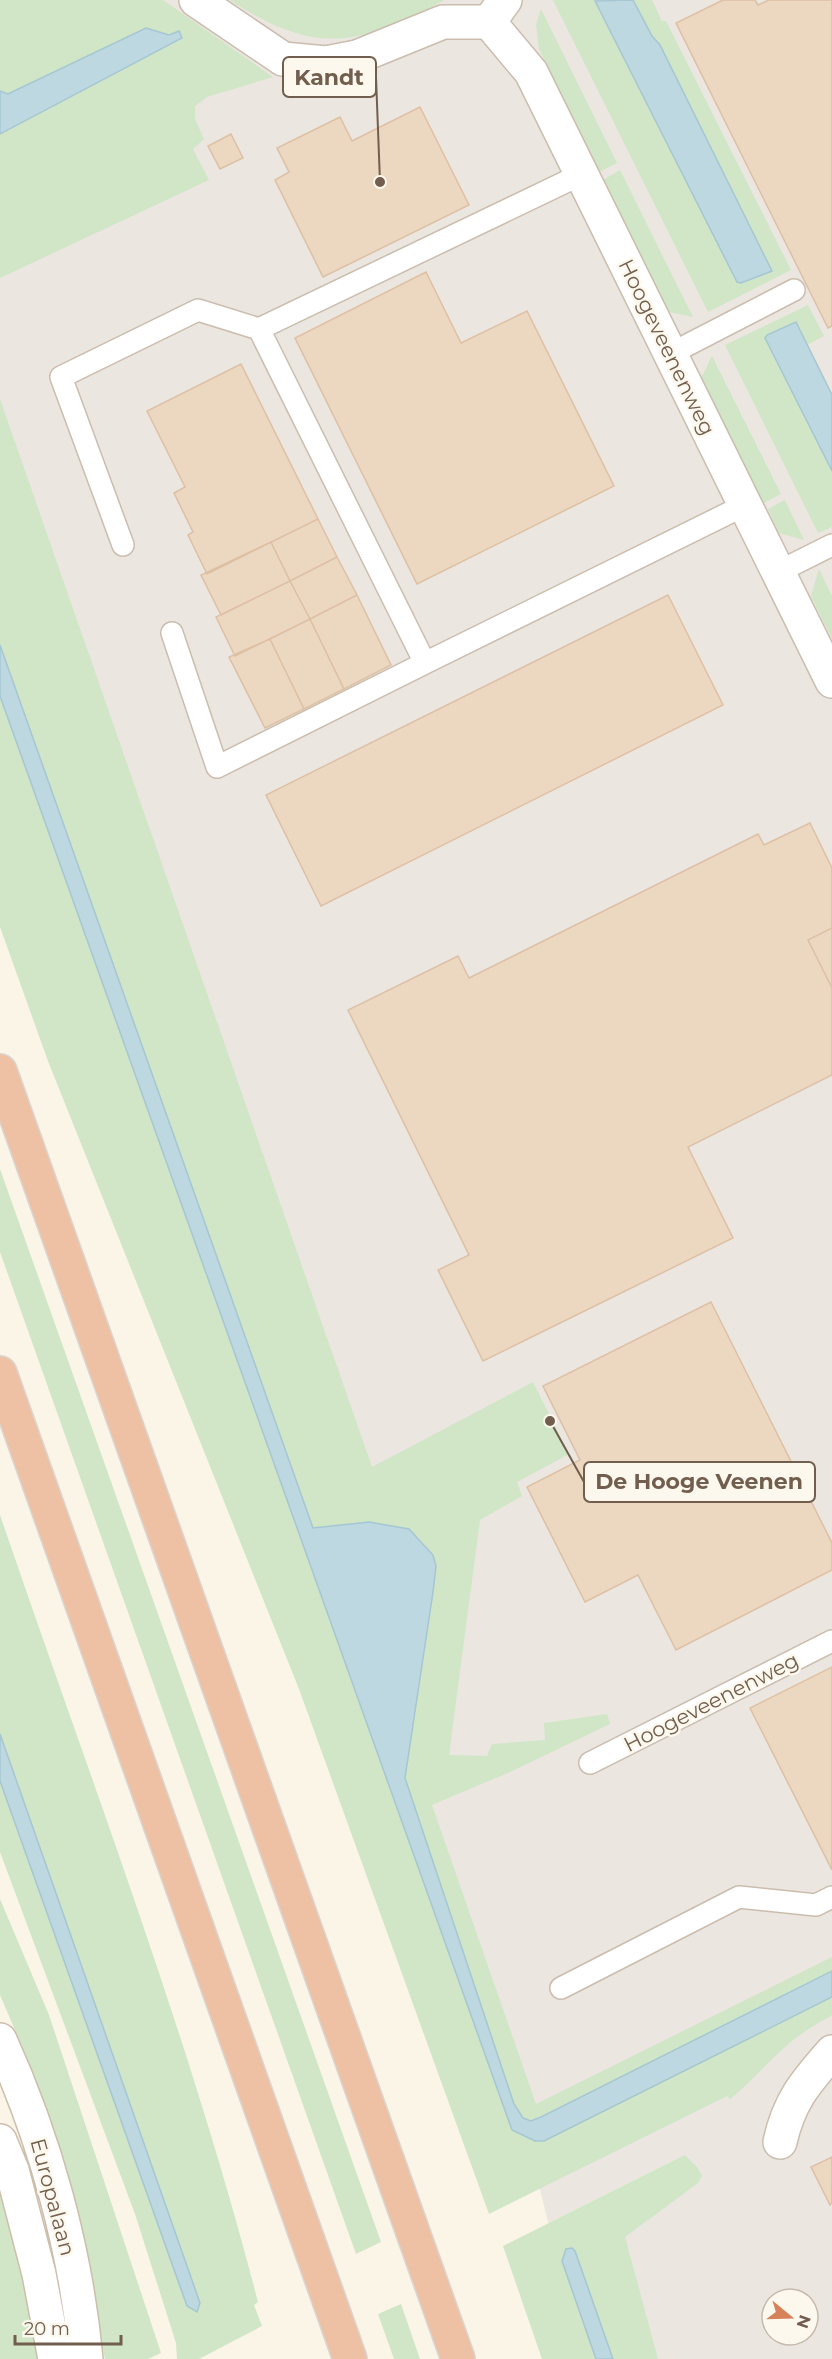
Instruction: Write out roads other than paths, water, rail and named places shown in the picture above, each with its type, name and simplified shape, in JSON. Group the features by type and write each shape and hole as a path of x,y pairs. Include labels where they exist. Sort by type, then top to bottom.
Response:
{"highway":[{"path":"0,1071 458,2359"},
{"path":"0,1373 350,2359"}],"street":[{"name":"Hoogeveenenweg","path":"196,0 283,59 326,63 357,57 443,22 497,11 531,72 832,681"},
{"name":"Europalaan","path":"0,2040 19,2083 43,2154 70,2254 70,2354"},
{"path":"780,2142 786,2116 800,2088 832,2052"},
{"name":"Europalaan","path":"0,2141 12,2170 39,2274 70,2354"}],"lane":[{"path":"123,545 61,377 198,309 259,329 580,175"},
{"path":"670,354 795,290"},
{"path":"259,329 425,663"},
{"path":"172,633 217,767 745,505"},
{"path":"778,572 832,545"},
{"name":"Hoogeveenenweg","path":"590,1764 832,1641"},
{"path":"561,1988 740,1897 816,1905 832,1898"}],"water":[{"path":"633,0 652,36 660,45 772,271 741,283 737,282 595,1"},
{"path":"146,28 169,35 179,31 182,38 0,134 0,91 8,94"},
{"path":"796,322 832,395 832,471 765,338"},
{"path":"0,645 313,1528 369,1522 409,1529 433,1555 436,1566 433,1592 405,1778 514,2104 523,2118 531,2121 541,2117 832,1971 832,1997 544,2141 535,2141 512,2130 0,696"},
{"path":"0,1734 200,2303 197,2312 187,2306 0,1781"},
{"path":"572,2248 613,2359 596,2359 562,2261 566,2249"}],"place":[{"name":"Kandt","path":"380,182"},
{"name":"De Hooge Veenen","path":"550,1421"}]}
